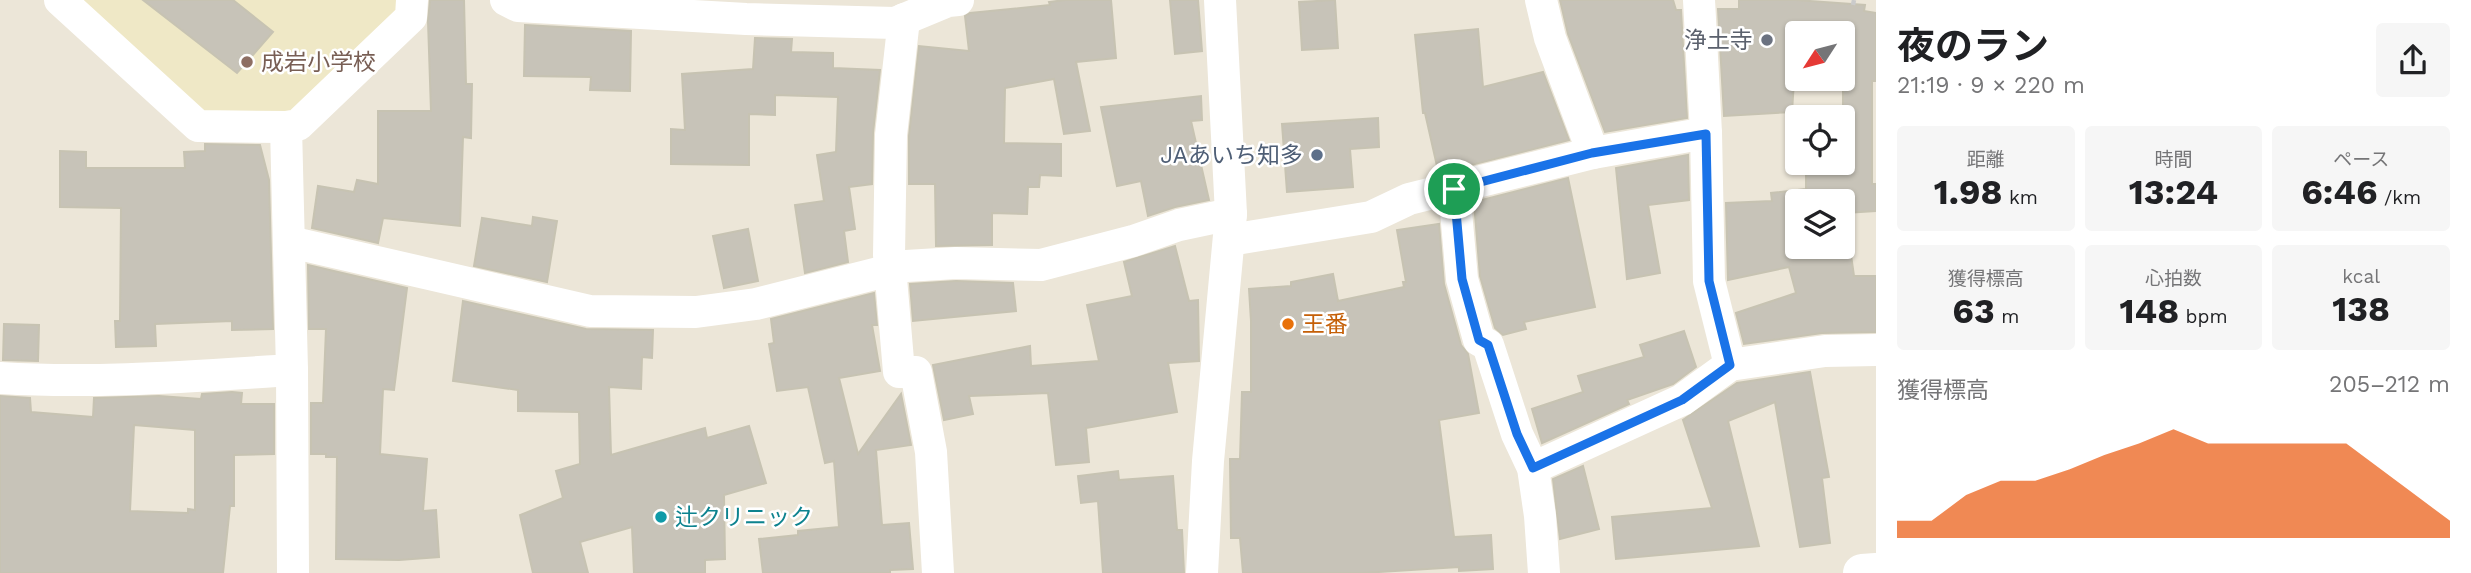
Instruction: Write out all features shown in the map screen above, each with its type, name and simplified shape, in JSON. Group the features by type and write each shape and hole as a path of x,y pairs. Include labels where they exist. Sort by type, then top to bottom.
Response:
{"street":[{"path":"60,0 198,125 286,127 298,125 411,17 412,0"},
{"path":"506,0 518,6 746,19 895,23 948,0 958,0"},
{"path":"1202,573 1208,461 1230,227 1220,0"},
{"path":"1541,0 1550,38 1592,153"},
{"path":"1699,0 1706,134 1709,281 1730,365"},
{"path":"904,19 891,135 890,269 899,372 916,372 931,453 938,573"},
{"path":"286,127 290,242 293,573"},
{"path":"290,242 590,311 696,312 756,304 906,265 1041,265 1133,241 1179,225 1230,227 1371,217 1409,199 1592,153 1706,134"},
{"path":"1454,189 1462,279 1479,340 1488,345 1517,434 1533,468 1544,573"},
{"path":"1533,468 1682,400 1730,365 1825,351 1876,350"},
{"path":"0,378 61,382 106,381 292,370"},
{"path":"1863,573 1876,572"}],"shaded area":[{"name":"成岩小学校","path":"73,0 401,0 400,17 285,116 199,116"}],"building":[{"path":"143,0 233,0 273,32 237,73"},
{"path":"430,0 464,0 466,84 472,84 471,138 463,137 460,226 383,218 378,243 312,228 318,186 354,192 357,180 378,184 378,111 431,111 428,21"},
{"path":"1111,0 1116,58 1076,62 1090,131 1064,134 1054,79 1005,88 1004,143 1061,144 1061,176 1040,175 1039,187 1028,187 1027,214 992,213 992,245 936,246 935,184 909,184 909,136 919,46 969,51 965,16 970,13 1050,5 1049,2"},
{"path":"1170,0 1198,0 1202,51 1175,54"},
{"path":"1335,0 1338,48 1302,50 1299,2"},
{"path":"1560,0 1673,0 1676,10 1681,10 1687,118 1605,132 1568,34"},
{"path":"1739,0 1796,0 1865,5 1864,11 1876,13 1876,81 1872,81 1872,184 1876,184 1876,211 1855,212 1855,189 1806,189 1806,175 1855,175 1855,105 1843,105 1843,91 1855,91 1855,21 1785,21 1785,91 1793,91 1792,105 1785,105 1785,112 1724,116 1718,9 1739,9"},
{"path":"525,25 631,31 630,91 590,90 591,77 524,76"},
{"path":"1478,29 1483,87 1543,72 1569,140 1459,168 1458,161 1437,166 1423,113 1415,35"},
{"path":"755,38 792,39 791,52 833,53 833,68 880,70 873,133 872,184 849,187 855,229 844,231 848,262 805,273 795,205 824,201 817,155 836,152 838,97 775,95 775,115 749,114 749,165 671,164 671,129 685,130 682,74 753,69"},
{"path":"1201,96 1202,120 1191,121 1209,200 1148,216 1141,181 1117,186 1101,107"},
{"name":"JAあいち知多","path":"1378,118 1379,147 1350,149 1353,187 1287,192 1282,124"},
{"path":"205,144 260,145 269,180 273,329 232,330 232,321 155,324 156,346 116,347 115,321 120,321 121,208 60,207 60,151 86,152 86,168 185,168 184,152 205,151"},
{"path":"1688,155 1689,200 1648,205 1660,273 1627,279 1616,168"},
{"path":"1568,178 1595,307 1524,322 1526,329 1503,335 1495,328 1480,276 1474,202"},
{"path":"1785,191 1785,259 1852,259 1854,276 1876,276 1876,332 1822,333 1744,344 1736,313 1796,293 1789,267 1728,280 1726,203 1772,201 1771,193"},
{"path":"533,217 557,221 547,282 474,266 482,218 532,226"},
{"path":"1439,224 1444,284 1461,345 1468,354 1479,413 1439,420 1454,537 1491,535 1493,569 1459,571 1459,567 1363,573 1243,573 1240,538 1231,538 1230,459 1240,459 1242,392 1251,392 1249,289 1291,286 1291,282 1333,274 1338,301 1404,287 1403,282 1406,282 1397,230"},
{"path":"748,229 758,281 724,288 713,236"},
{"path":"1175,246 1189,301 1198,300 1199,361 1168,363 1177,412 1086,428 1089,462 1056,465 1048,393 969,396 973,414 944,420 933,365 1030,346 1031,366 1099,361 1087,305 1132,296 1124,262"},
{"path":"308,265 407,288 394,390 383,389 380,454 427,459 423,511 436,510 439,557 399,560 336,559 337,457 311,454 311,403 323,403 326,329 309,329"},
{"path":"956,281 1013,283 1016,311 913,321 910,284"},
{"path":"874,293 877,325 872,325 880,371 839,378 858,454 901,394 911,445 876,450 882,525 909,523 913,569 890,570 890,573 763,573 759,539 798,535 798,531 839,527 834,461 825,463 808,387 777,391 769,344 774,343 771,319"},
{"path":"463,301 586,329 653,330 652,358 642,357 641,389 609,387 611,455 705,428 707,438 749,426 766,483 724,495 725,559 705,560 705,573 634,573 632,527 580,542 588,573 533,573 520,515 563,498 556,471 580,464 579,412 518,411 518,390 453,381"},
{"path":"4,324 39,325 38,361 3,360"},
{"path":"1684,331 1696,367 1673,384 1627,400 1629,404 1542,443 1532,409 1583,392 1578,376 1644,357 1640,345"},
{"path":"1810,372 1829,477 1822,478 1830,543 1800,547 1775,402 1728,421 1759,546 1616,559 1612,517 1712,508 1683,420 1737,383"},
{"path":"242,393 241,404 274,404 274,454 234,455 234,506 230,506 223,573 0,573 0,396 30,398 31,412 93,417 94,398 159,396 201,399 202,394","holes":["134,425 195,430 195,510 188,509 188,513 130,511"]},
{"path":"1583,466 1599,529 1560,539 1553,479"},
{"path":"1118,471 1119,480 1173,476 1177,530 1182,530 1184,573 1103,573 1098,501 1081,503 1078,476"}],"place":[{"name":"浄土寺","path":"1767,40"},
{"name":"成岩小学校","path":"247,62"},
{"name":"JAあいち知多","path":"1317,155"},
{"name":"王番","path":"1288,324"},
{"name":"辻クリニック","path":"661,517"}],"route":[{"path":"1706,134 1709,281 1730,365 1682,400 1533,468 1517,434 1488,345 1479,340 1462,279 1454,189 1592,153 1706,134"}]}
